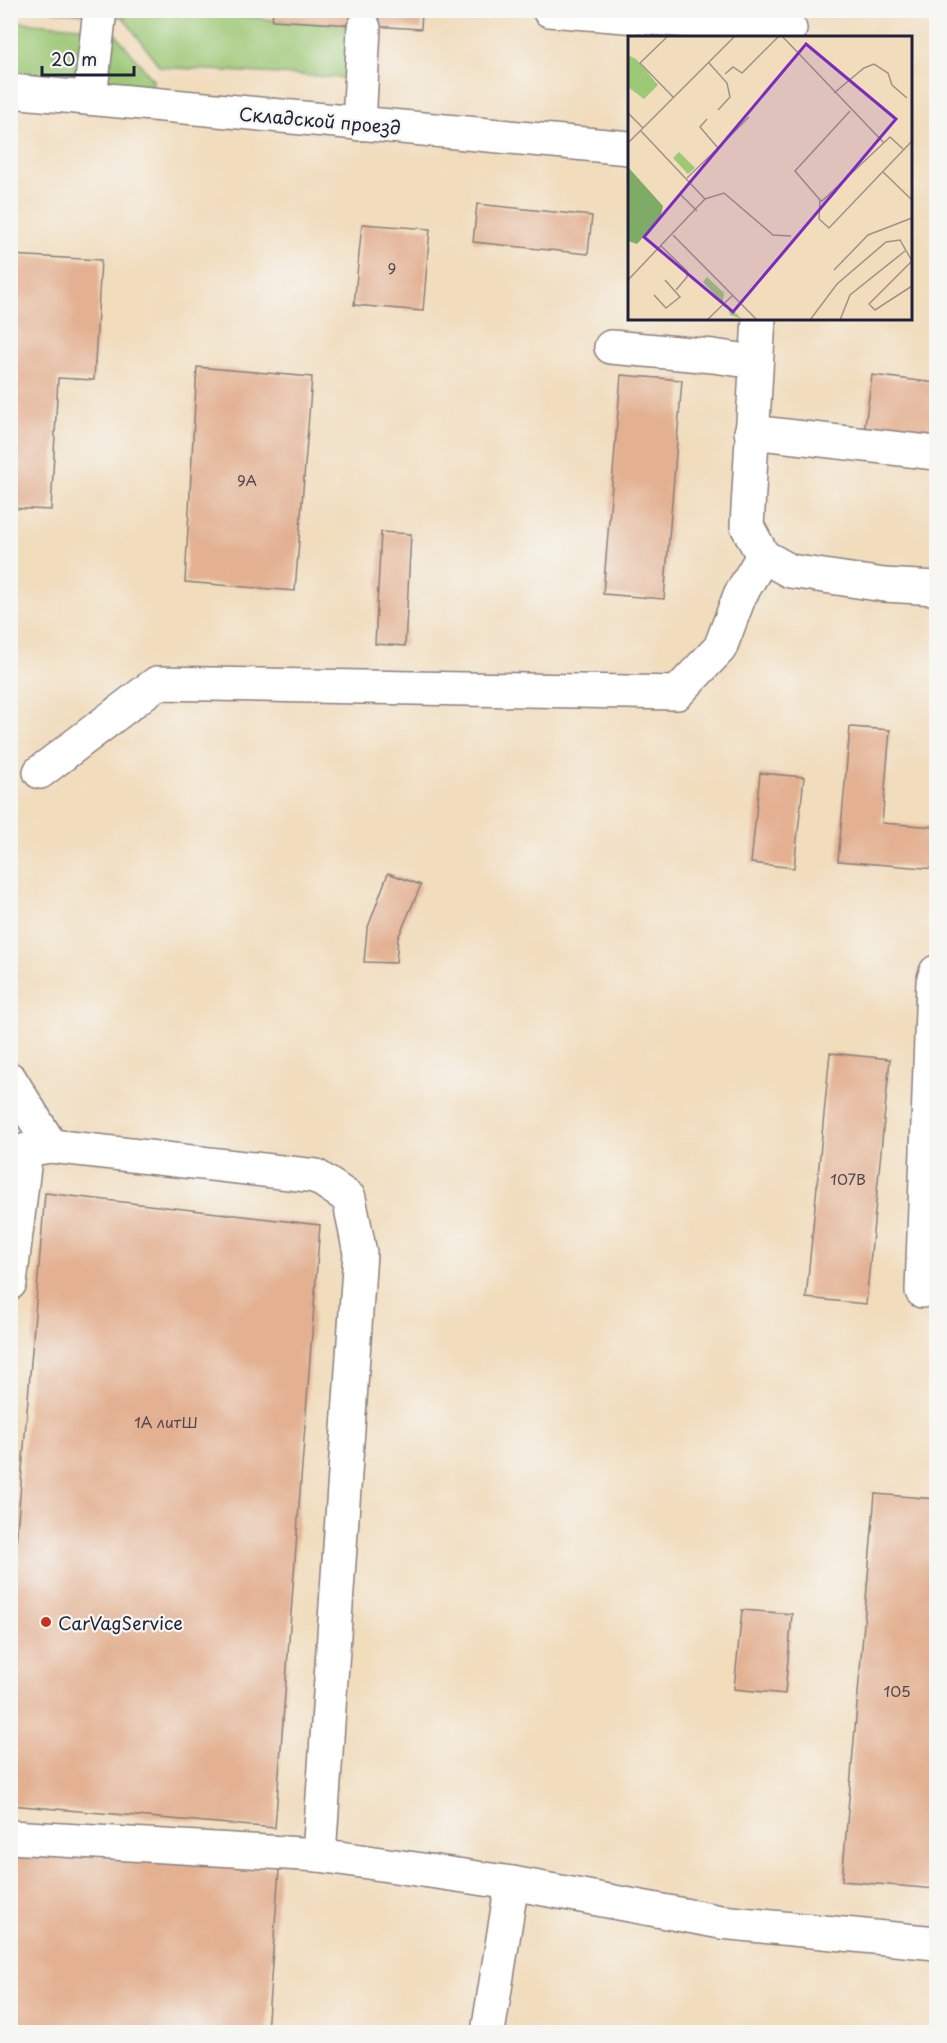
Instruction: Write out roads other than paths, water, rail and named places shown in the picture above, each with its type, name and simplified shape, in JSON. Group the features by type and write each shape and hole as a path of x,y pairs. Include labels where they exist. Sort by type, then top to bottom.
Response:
{"street":[{"path":"90,98 100,10"},
{"path":"549,10 791,26"},
{"path":"359,124 364,28"},
{"name":"Складской проезд","path":"10,91 628,148"},
{"path":"759,320 747,526 763,556 790,572 884,585 936,588"},
{"path":"611,347 755,362"},
{"path":"751,432 936,453"},
{"path":"40,772 157,683 677,693 720,648 740,595 763,556"},
{"path":"922,1291 933,982 936,972"},
{"path":"10,1079 51,1146"},
{"path":"10,1283 26,1150 51,1146 316,1176 349,1198 360,1253 320,1855"},
{"path":"10,1838 320,1855 512,1883 721,1922 936,1944"},
{"path":"488,2032 512,1883"}],"place":[{"name":"CarVagService","path":"46,1622"}]}
